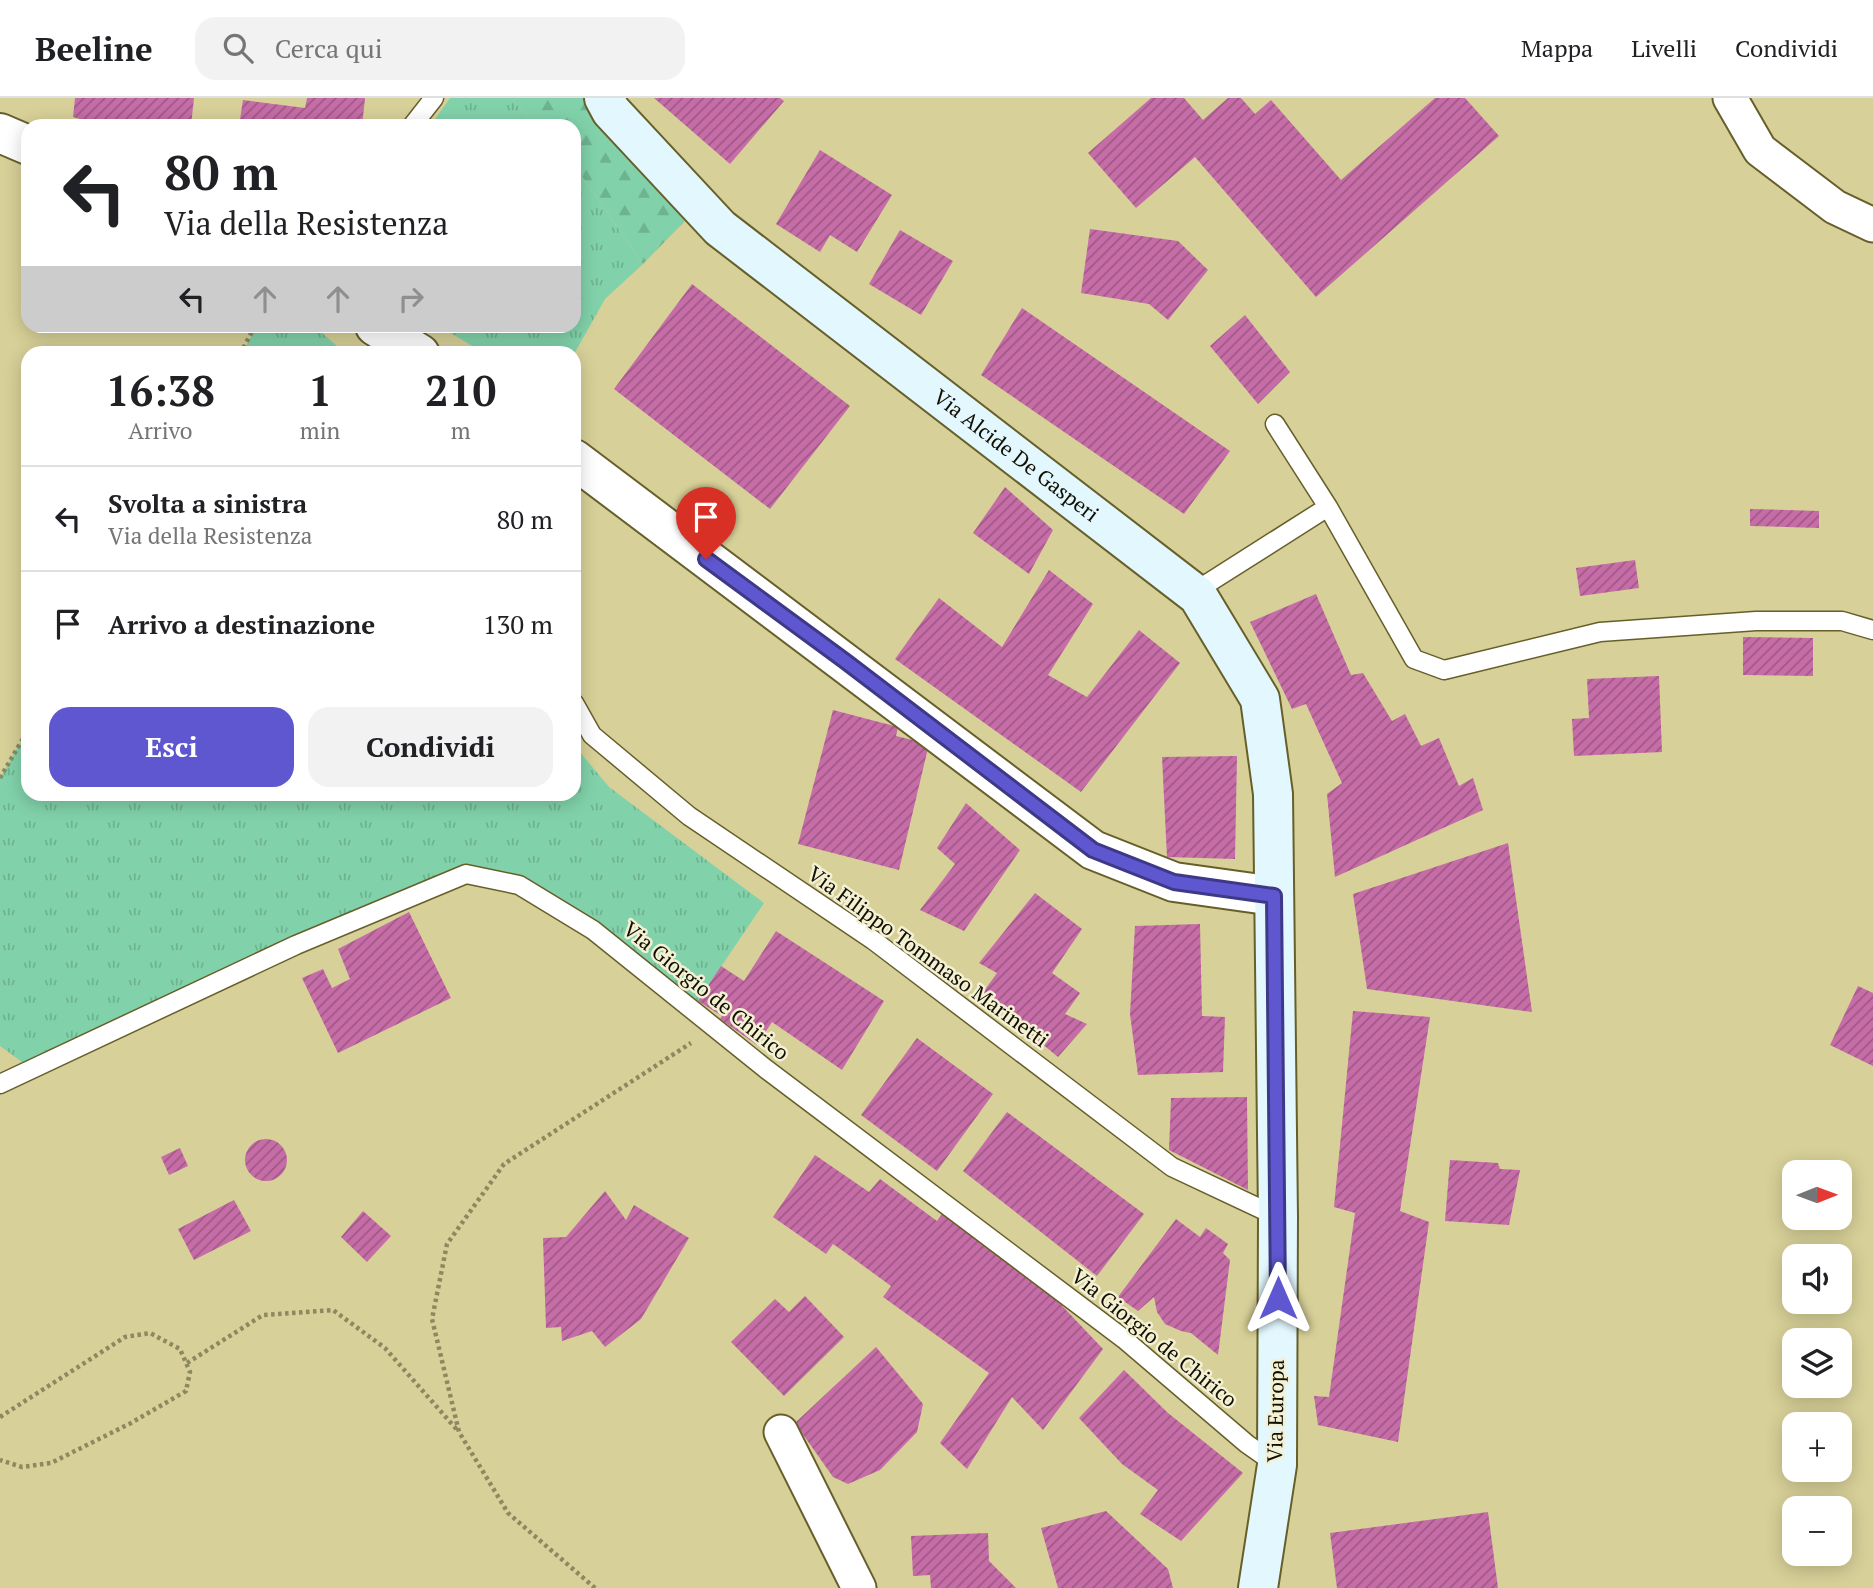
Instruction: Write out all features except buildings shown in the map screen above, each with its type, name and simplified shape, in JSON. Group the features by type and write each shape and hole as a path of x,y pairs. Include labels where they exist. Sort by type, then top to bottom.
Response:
{"main road":[{"name":"Via Alcide De Gasperi","path":"604,98 611,111 720,228 1199,596 1260,699 1273,794 1274,896"},
{"name":"Via Europa","path":"1258,1588 1277,1465 1278,1217 1274,896"}],"street":[{"path":"1730,98 1760,150 1835,207 1873,225"},
{"path":"0,133 21,142"},
{"path":"375,335 401,346"},
{"path":"581,464 1093,850 1174,882 1274,896"},
{"path":"781,1432 859,1588"}],"lane":[{"path":"418,119 434,98"},
{"path":"1275,425 1328,508 1414,659 1444,670 1600,632 1756,621 1842,621 1873,629"},
{"path":"1194,592 1328,508"},
{"name":"Via Filippo Tommaso Marinetti","path":"581,716 592,735 689,816 873,940 1172,1167 1278,1217"},
{"name":"Via Giorgio de Chirico","path":"0,1084 296,945 466,874 519,885 593,930 715,1028 1124,1339 1247,1444 1277,1465"}],"path":[{"path":"0,778 21,742"},
{"path":"459,1432 432,1319 447,1244 504,1164 715,1028"},
{"path":"187,1363 263,1315 333,1310 384,1348 459,1432 508,1513 595,1588"},
{"path":"0,1417 125,1337 150,1333 180,1349 190,1372 186,1391 131,1423 51,1463 22,1467 0,1460"}],"green space":[{"path":"450,98 511,98 530,119 435,119"},
{"path":"511,98 594,98 685,221 643,264 581,175 581,119 530,119"},
{"path":"581,175 643,264 605,299 579,346 472,346 451,333 581,333"},
{"path":"253,333 322,333 337,346 246,346"},
{"path":"21,742 21,801 581,801 581,753 609,787 764,903 698,1001 593,930 519,885 466,874 33,1070 0,1046 0,778"}],"route":[{"path":"706,559 1093,850 1174,882 1274,896 1278,1298"}]}
